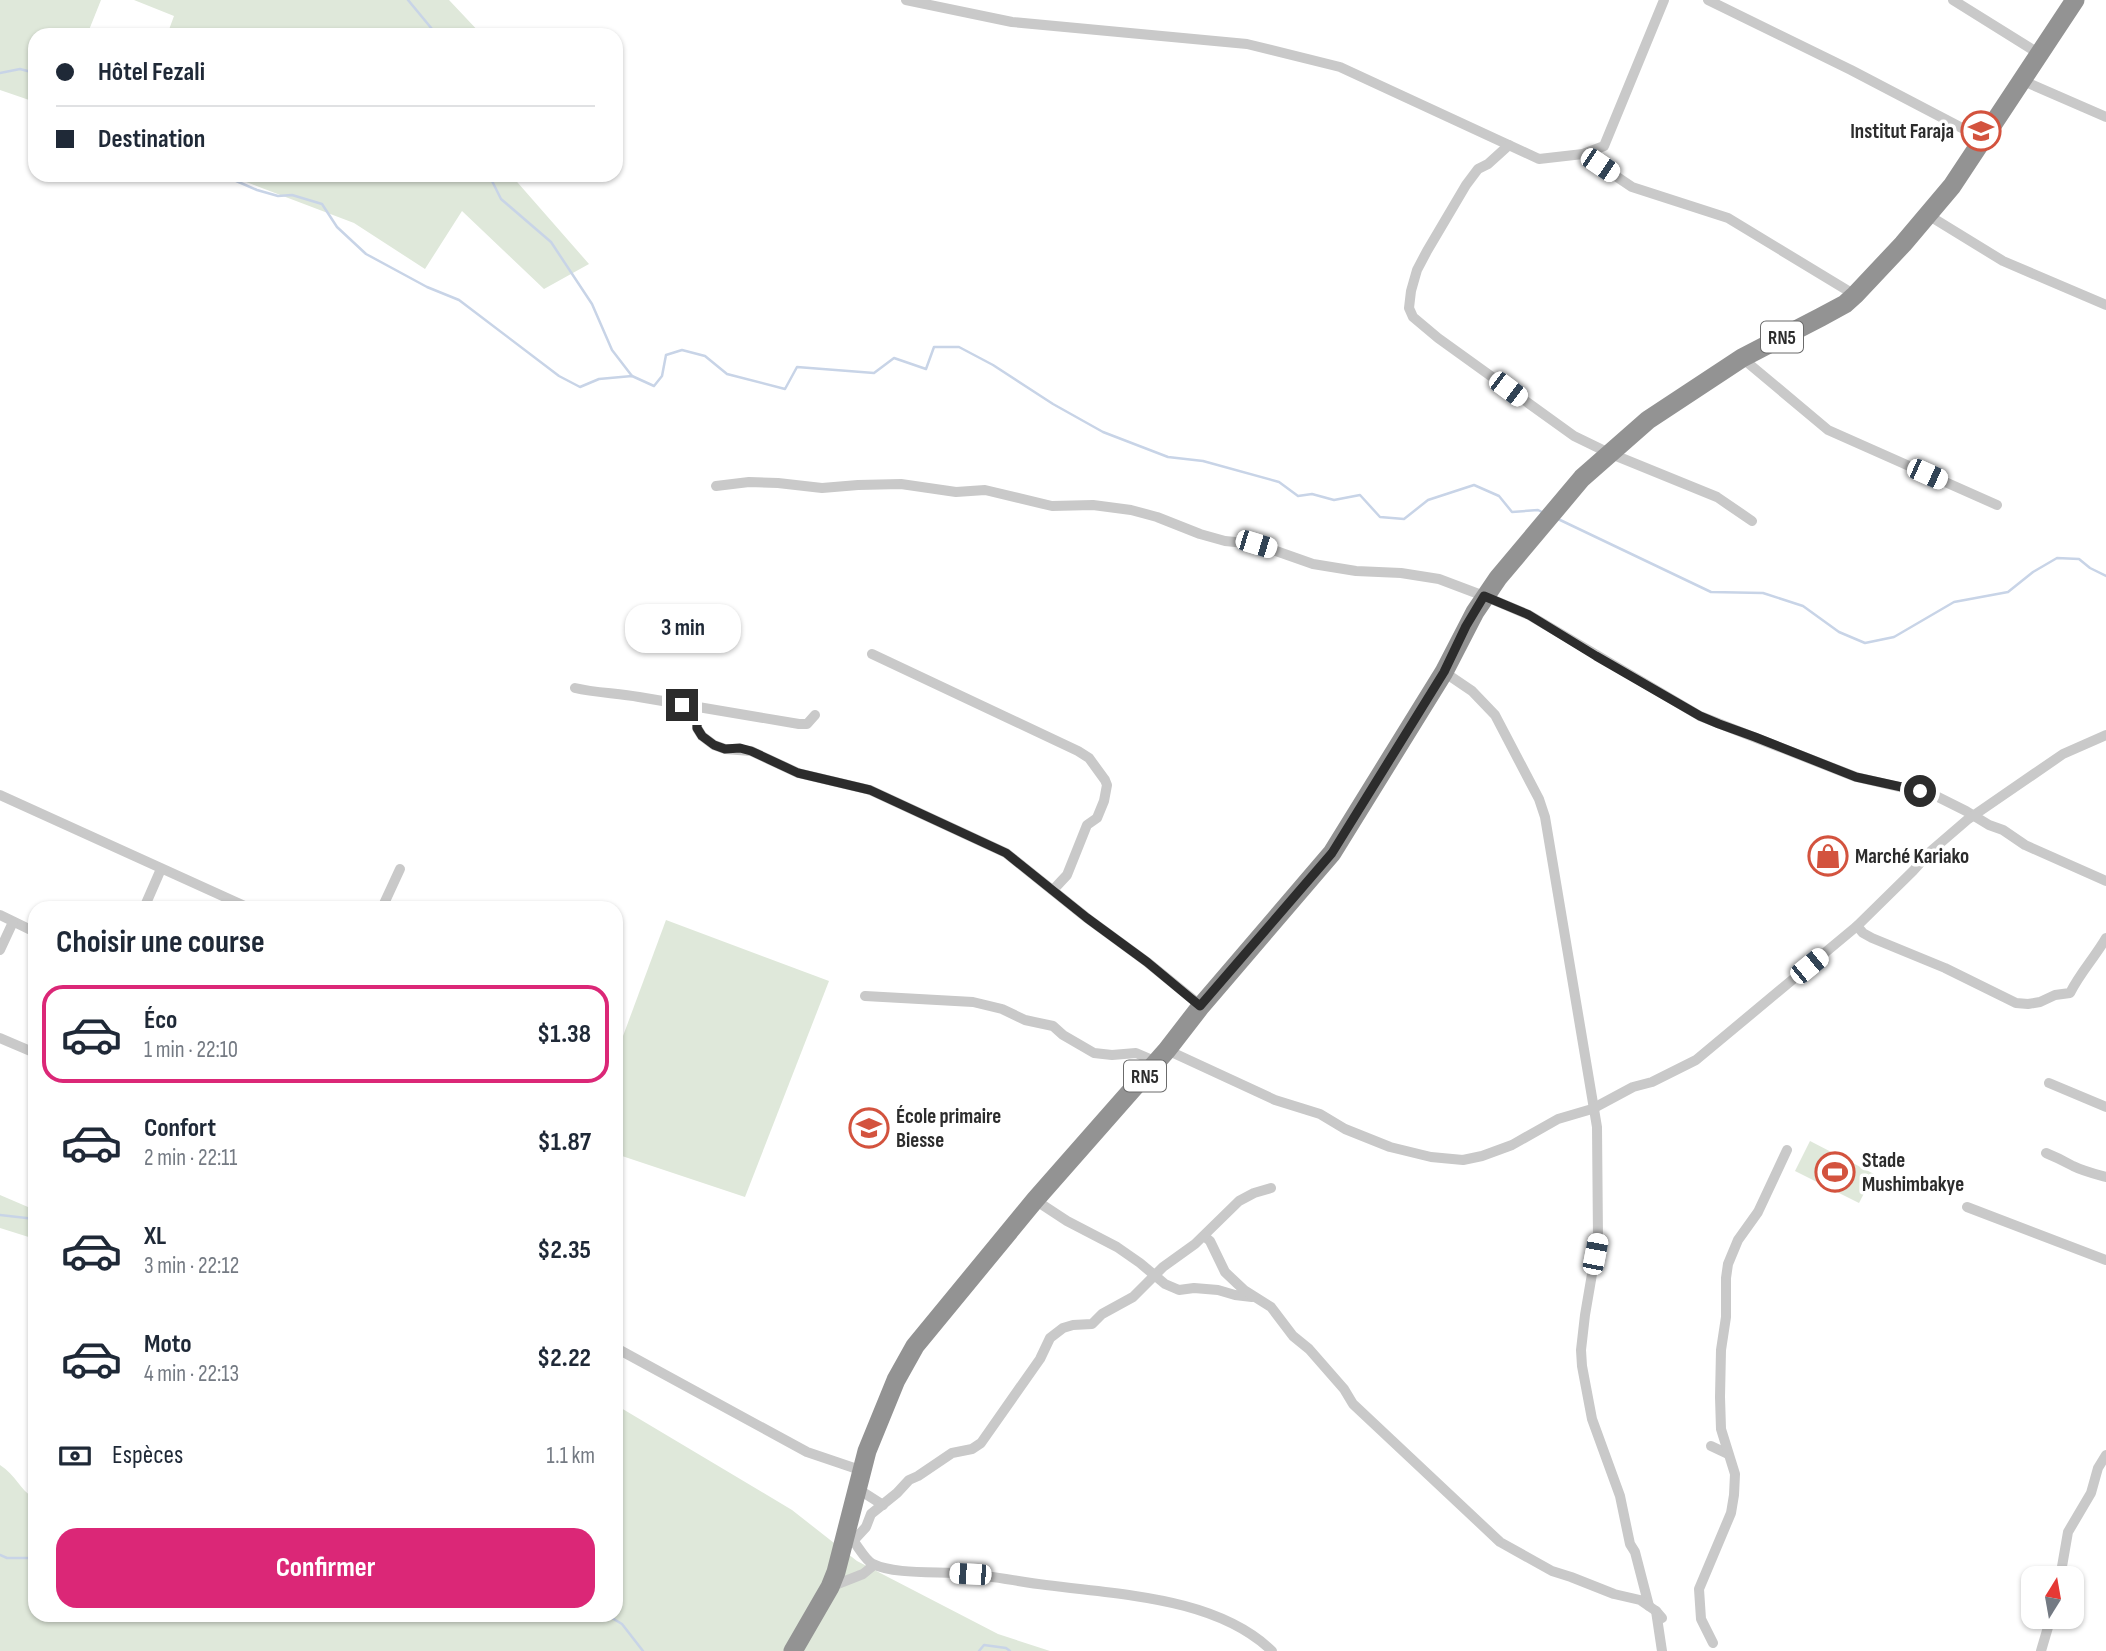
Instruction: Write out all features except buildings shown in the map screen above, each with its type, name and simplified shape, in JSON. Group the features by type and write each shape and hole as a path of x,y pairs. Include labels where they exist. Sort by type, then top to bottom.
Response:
{"highway":[{"name":"RN5","path":"793,1651 830,1587 850,1537 860,1480 874,1431 915,1346 1035,1200 1162,1056 1200,1006 1332,853 1444,672 1484,596 1582,478 1648,420 1742,358 1845,304 1855,295 1952,186 2075,0"}],"street":[{"path":"906,0 1012,22 1247,44 1340,66 1539,159 1583,154 1604,146 1664,0"},
{"path":"1708,0 1983,139"},
{"path":"1953,0 2038,53"},
{"path":"2021,80 2106,117"},
{"path":"1509,145 1488,164 1478,169 1466,185 1417,270 1410,291 1409,308 1413,317 1574,436 1609,453 1717,496 1752,521"},
{"path":"1583,154 1632,187 1728,218 1855,295"},
{"path":"1928,215 2003,261 2106,304"},
{"path":"1742,358 1828,430 1997,505"},
{"path":"716,486 749,482 822,488 901,484 956,492 985,491 1052,506 1107,507 1157,517 1200,534 1225,541 1256,544 1313,564 1438,579 1529,615 1700,716 1856,777 1934,795 2003,830 2025,845 2106,881"},
{"path":"872,654 1089,758 1107,785 1104,802 1097,818 1087,825 1068,875 1053,890"},
{"path":"1444,672 1472,691 1495,715 1539,799 1551,846 1597,1128 1598,1230 1585,1315 1582,1366 1592,1419 1620,1496 1630,1544 1656,1612 1662,1651"},
{"path":"575,688 596,693 639,696 799,724 807,724 815,715"},
{"path":"697,708 697,728 702,736 714,745 725,749 740,748 751,751 798,773 870,790 1006,853 1200,1006"},
{"path":"865,996 973,1002 1002,1009 1025,1020 1053,1026 1094,1053 1162,1056 1275,1100 1320,1114 1345,1129 1391,1147 1431,1157 1463,1160 1512,1145 1558,1119 1592,1109 1633,1087 1652,1082 1696,1060 1857,926 1931,851 1973,816 2063,754 2106,735"},
{"path":"0,795 233,901"},
{"path":"147,901 161,869"},
{"path":"385,901 400,870"},
{"path":"0,915 28,929"},
{"path":"0,950 13,922"},
{"path":"1857,926 1872,938 1945,968 2008,1000 2023,1004 2070,993 2076,979 2106,938"},
{"path":"0,1038 28,1050"},
{"path":"2049,1083 2106,1107"},
{"path":"1713,1643 1701,1619 1699,1589 1731,1513 1734,1495 1735,1474 1721,1429 1720,1391 1721,1350 1727,1317 1728,1264 1738,1240 1758,1212 1787,1150"},
{"path":"2046,1153 2106,1177"},
{"path":"1271,1188 1239,1201 1204,1236 1163,1267 1133,1297 1102,1314 1092,1324 1063,1328 1050,1338 1040,1359 981,1443 972,1449 952,1453 909,1480 872,1514 866,1527 850,1537 874,1565 898,1570 970,1574 1177,1604 1229,1621 1272,1651"},
{"path":"1035,1200 1067,1221 1117,1247 1166,1284 1179,1290 1203,1288 1255,1297"},
{"path":"1967,1207 2106,1260"},
{"path":"1204,1236 1210,1241 1225,1272 1271,1307 1293,1336 1309,1349 1344,1389 1353,1404 1500,1542 1552,1571 1640,1601 1656,1612"},
{"path":"623,1352 860,1480 883,1504"},
{"path":"1711,1446 1728,1454"},
{"path":"2062,1566 2068,1532 2091,1493 2098,1468 2106,1455"},
{"path":"830,1587 863,1574 874,1565"},
{"path":"2041,1651 2047,1629"}],"shaded area":[{"path":"0,0 101,0 90,28 28,28 28,100 0,90"},
{"path":"134,0 449,0 475,28 170,28 174,16"},
{"path":"246,182 517,182 589,264 544,289 462,211 425,269 354,223"},
{"path":"666,920 829,981 745,1197 623,1156 623,1036"},
{"name":"Stade Mushimbakye","path":"1810,1141 1874,1174 1859,1203 1795,1171"},
{"path":"0,1195 28,1207 28,1237 0,1228"},
{"path":"623,1409 792,1510 857,1561 998,1634 1050,1651 0,1651 0,1465 28,1493 28,1622 623,1622"}],"waterway":[{"path":"408,0 431,28"},
{"path":"0,73 20,69 28,71"},
{"path":"239,182 278,196 292,195 322,204 337,227 366,254 427,287 459,300 559,376 580,387 599,379 632,376 654,386 662,376 666,355 682,350 705,356 727,374 785,389 797,367 874,373 894,358 926,369 934,347 959,347 1103,432 1168,457 1203,461 1279,482 1298,496 1312,494 1334,500 1360,495 1380,517 1404,519 1428,500 1474,485 1499,496 1512,512 1542,512"},
{"path":"492,182 501,199 551,242 592,304 612,350 632,376"},
{"path":"1558,519 1711,592 1763,593 1803,606 1839,632 1865,643 1894,637 1954,602 2008,592 2033,572 2057,558 2079,559 2106,576"},
{"path":"0,1215 28,1218"},
{"path":"0,1555 7,1558 28,1558"},
{"path":"619,1622 643,1651"},
{"path":"979,1651 984,1645 1010,1651"}],"place":[{"name":"Institut Faraja","path":"1981,131"},
{"name":"Marché Kariako","path":"1828,856"},
{"name":"École primaire Biesse","path":"869,1128"},
{"name":"Stade Mushimbakye","path":"1835,1172"}],"route":[{"path":"682,705 697,708 697,728 702,736 714,745 725,749 740,748 751,751 798,773 870,790 1006,853 1200,1006 1332,853 1444,672 1484,596 1529,615 1700,716 1856,777 1920,791"}]}
